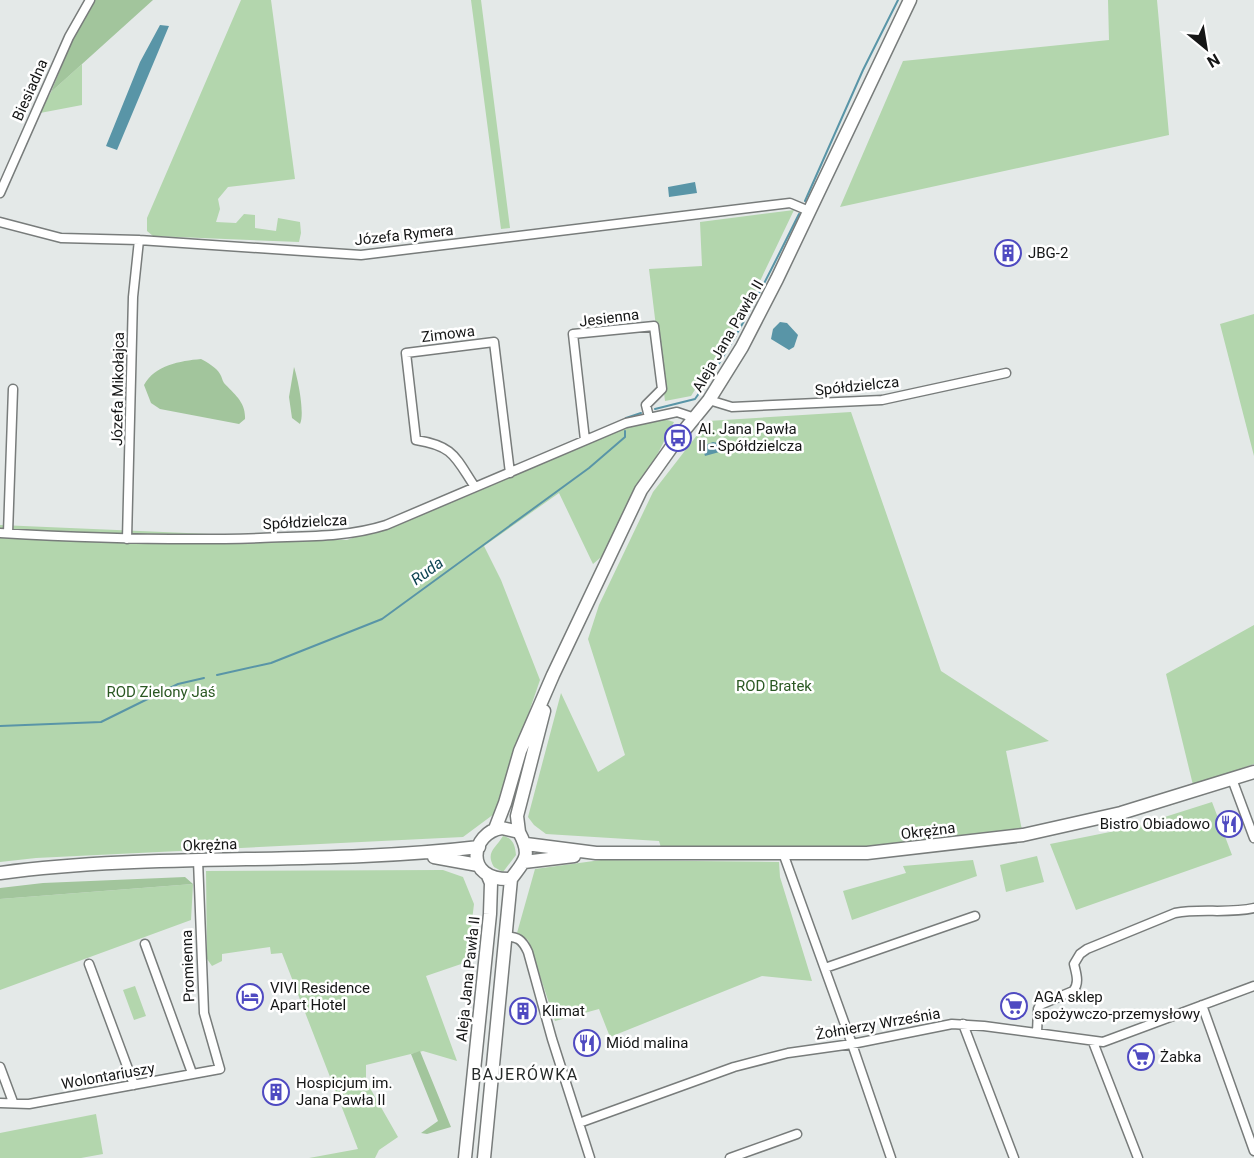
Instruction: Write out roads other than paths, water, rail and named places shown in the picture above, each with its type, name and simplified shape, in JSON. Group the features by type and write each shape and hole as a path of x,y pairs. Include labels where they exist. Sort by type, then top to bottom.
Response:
{"street":[{"name":"Biesiadna","path":"0,193 69,36 90,0"},
{"name":"Aleja Jana Pawła II","path":"495,829 506,803 520,752 553,675 640,490 709,400 742,347 910,0"},
{"name":"Józefa Rymera","path":"0,222 62,238 139,240 361,255 790,203 809,211"},
{"name":"Józefa Mikołajca","path":"128,539 133,297 139,240"},
{"name":"Jesienna","path":"585,441 573,334 654,326 662,389 646,405 649,417"},
{"name":"Zimowa","path":"475,488 454,455 438,444 416,440 406,353 494,342 510,473"},
{"name":"Spółdzielcza","path":"709,400 732,407 871,401 1006,373"},
{"path":"4,533 13,389"},
{"name":"Spółdzielcza","path":"4,533 202,540 339,535 363,532 386,525 626,423 677,412 695,418"},
{"name":"Aleja Jana Pawła II","path":"519,832 517,816 553,675"},
{"name":"Okrężna","path":"524,862 596,853 867,853 1016,836 1121,813 1254,772"},
{"path":"1232,779 1254,838"},
{"path":"484,1158 511,879 524,862 526,854 526,844 519,832 502,828 495,829 485,836 479,847 478,865 481,871 488,876 511,879"},
{"name":"Okrężna","path":"526,844 596,853"},
{"name":"Okrężna","path":"0,873 35,868 198,860 421,854 479,847"},
{"path":"783,853 891,1158"},
{"name":"Okrężna","path":"421,854 478,865"},
{"name":"Promienna","path":"198,860 204,1013 220,1069"},
{"name":"Aleja Jana Pawła II","path":"465,1158 490,914 491,883 488,876"},
{"path":"1037,1033 1040,1005 1073,991 1077,981 1074,964 1080,954 1087,949 1175,914 1190,911 1236,911 1254,908"},
{"path":"825,968 975,916"},
{"path":"504,936 519,938 524,942 528,952 590,1158"},
{"path":"145,944 192,1073"},
{"path":"89,964 134,1085"},
{"name":"Żołnierzy Września","path":"579,1123 734,1067 788,1053 963,1024 1103,1042 1254,986"},
{"path":"1202,1005 1254,1151"},
{"path":"963,1024 1014,1158"},
{"path":"1093,1042 1138,1158"},
{"path":"0,1067 13,1102"},
{"name":"Wolontariuszy","path":"0,1103 29,1104 220,1069"},
{"path":"730,1158 797,1134"}],"water":[{"path":"160,25 169,26 117,150 106,146 140,62"},
{"path":"695,182 697,193 669,197 668,187"},
{"path":"780,322 787,323 798,335 794,347 789,350 771,339 773,329"},
{"path":"713,442 724,444 723,451 705,456 702,446"}],"waterway":[{"path":"805,201 863,70 898,0"},
{"path":"655,409 695,399 738,332 799,214"},
{"path":"626,418 641,413"},
{"name":"Ruda","path":"217,675 271,663 382,619 589,468 625,437 625,431"},
{"name":"Ruda","path":"0,726 101,722 178,684 204,678"}],"place":[{"name":"JBG-2","path":"1008,253"},
{"name":"Al. Jana Pawła II - Spółdzielcza","path":"678,438"},
{"name":"Bistro Obiadowo","path":"1229,824"},
{"name":"VIVI Residence Apart Hotel","path":"250,997"},
{"name":"AGA sklep spożywczo-przemysłowy","path":"1014,1006"},
{"name":"Klimat","path":"523,1011"},
{"name":"Miód malina","path":"587,1043"},
{"name":"Żabka","path":"1141,1057"},
{"name":"Hospicjum im. Jana Pawła II","path":"276,1092"}],"district":[{"name":"BAJERÓWKA","path":"525,1074"}],"park label":[{"name":"ROD Bratek","path":"774,686"},
{"name":"ROD Zielony Jaś","path":"161,692"}]}
